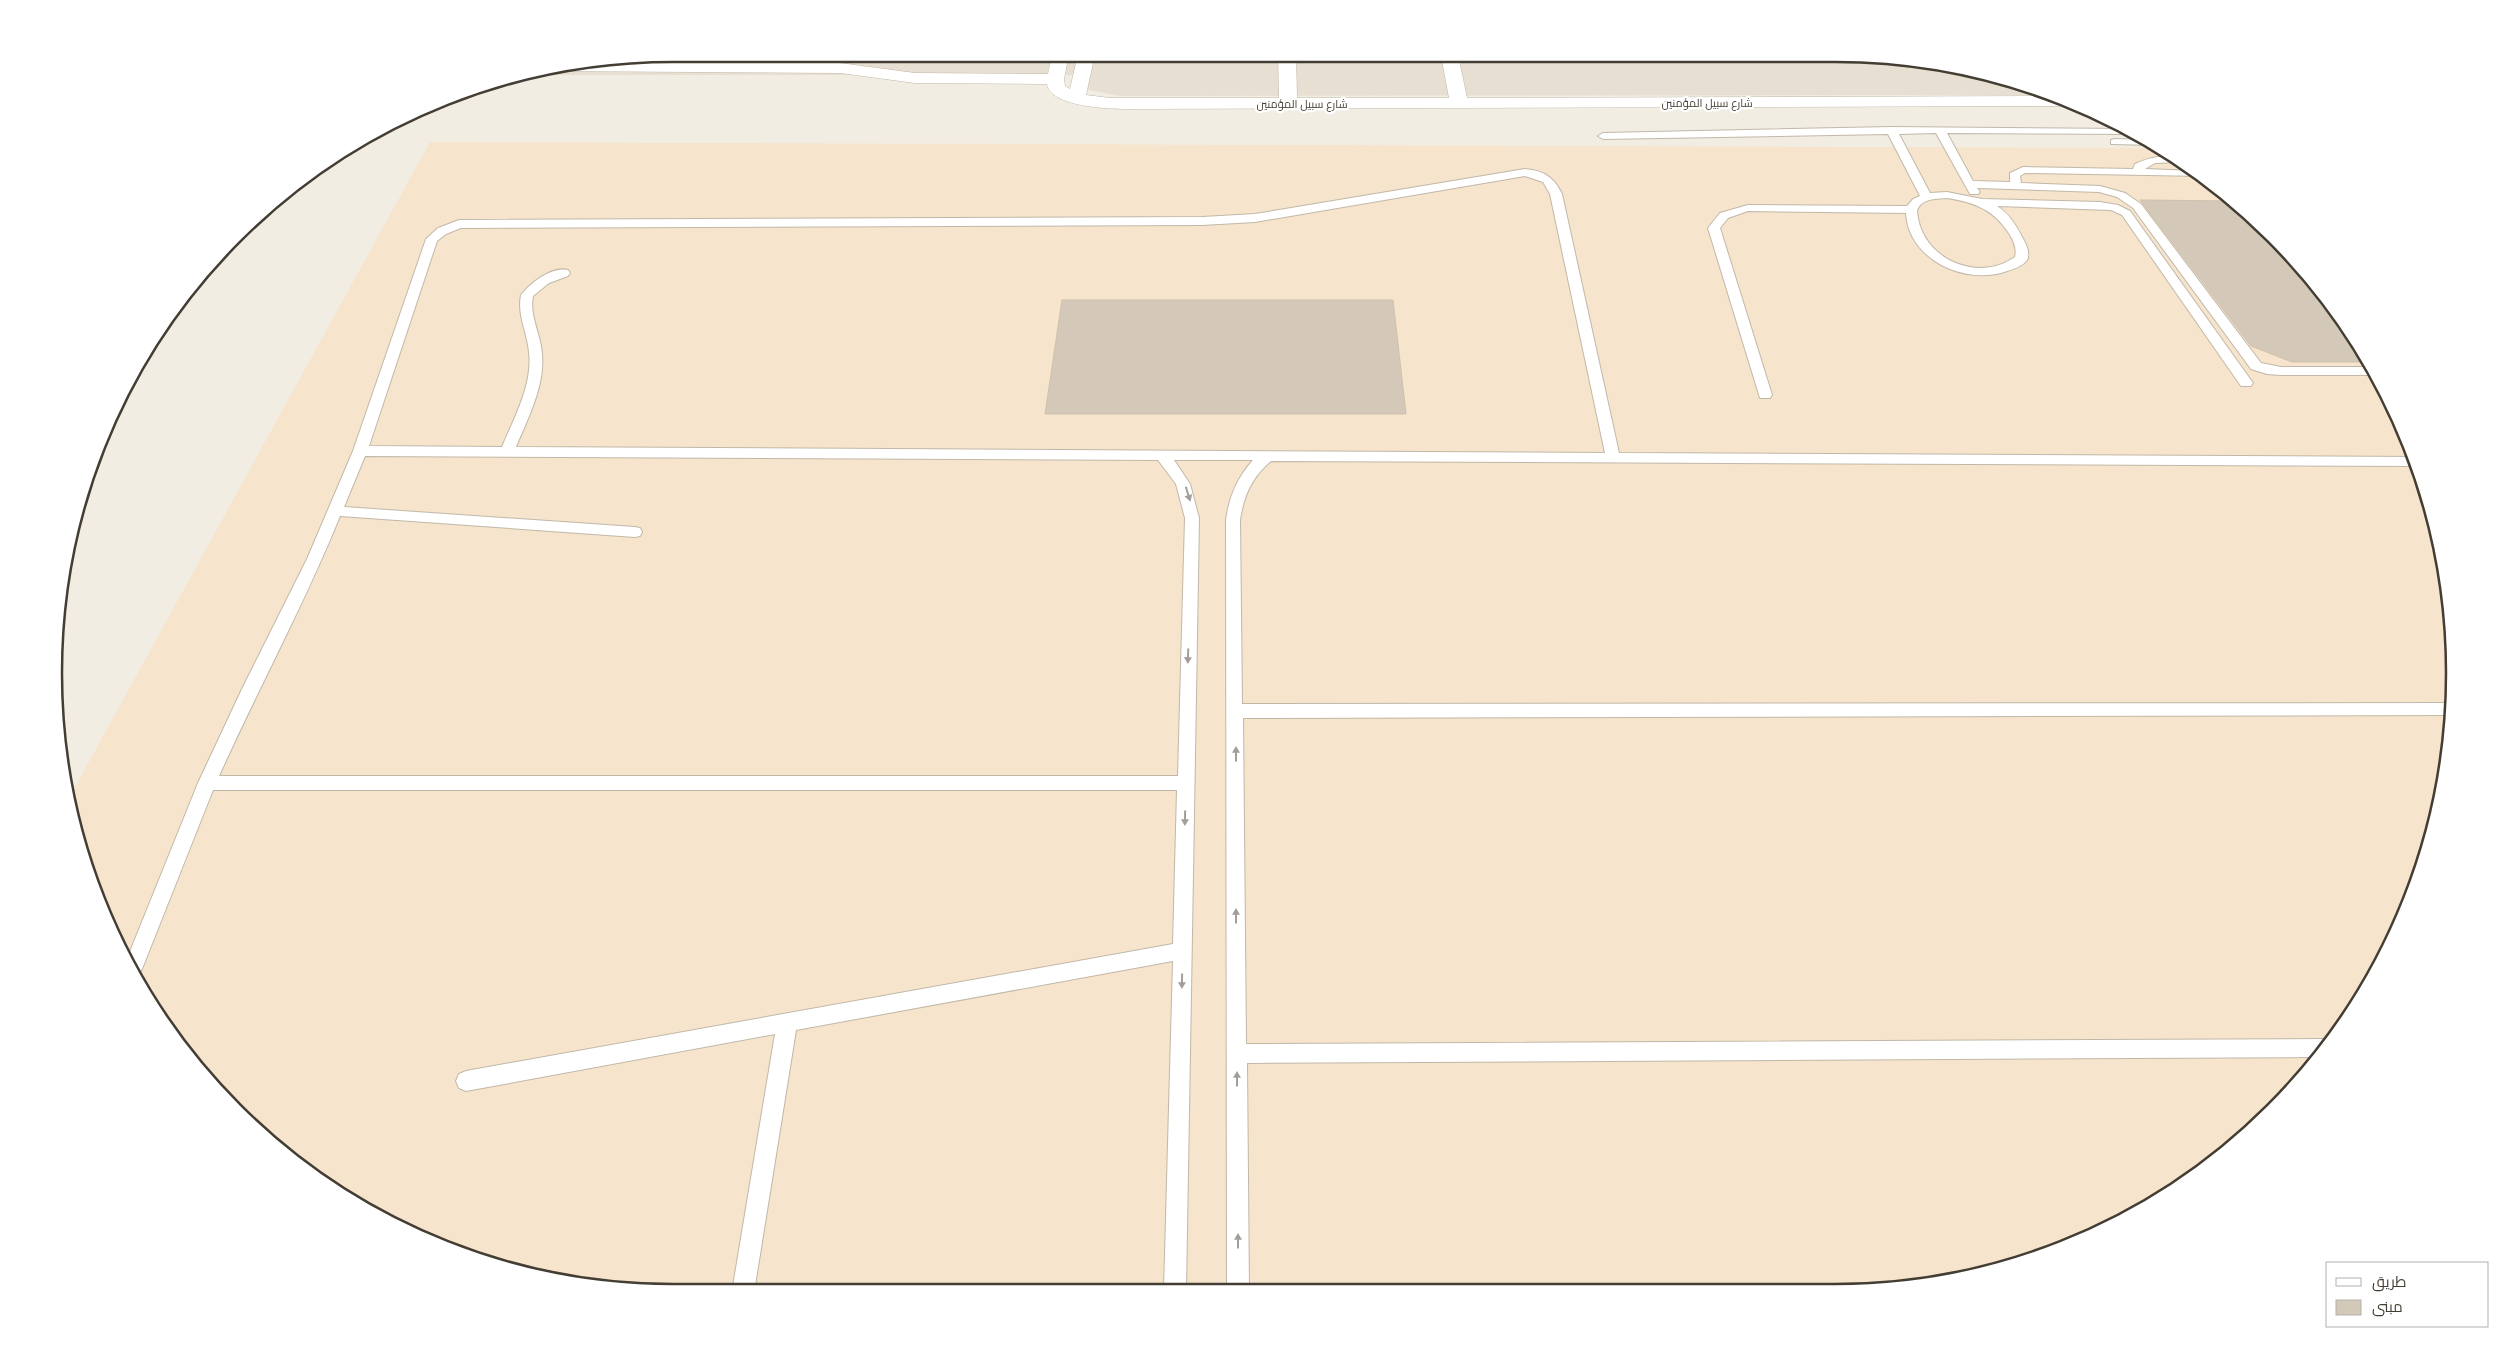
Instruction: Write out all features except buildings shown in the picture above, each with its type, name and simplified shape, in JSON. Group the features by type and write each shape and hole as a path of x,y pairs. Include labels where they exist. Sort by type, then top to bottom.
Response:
{"street":[{"path":"877,73 882,62"},
{"path":"610,66 840,68 915,78 1055,79 1059,62"},
{"path":"1077,97 1085,62"},
{"path":"1287,62 1288,103"},
{"path":"1451,62 1459,104"},
{"name":"شارع سبيل المؤمنين","path":"1055,79 1056,88 1068,95 1128,104 2048,101"},
{"path":"2029,94 2034,101"}],"lane":[{"path":"1891,130 1926,197"},
{"path":"1603,136 1891,130 2117,132"},
{"path":"1944,130 1972,140 2139,143"},
{"path":"1944,130 1970,184 1981,202 2002,213 2008,219 2022,245 2023,253 2016,265 2006,269 1980,271 1966,269 1940,259 1922,245 1909,216 1912,205 1926,197 1947,195 1981,202 2114,207 2126,213 2246,383"},
{"path":"2139,172 2139,166 2147,161 2173,164"},
{"path":"2016,186 2014,174 2023,170 2186,174"},
{"path":"135,962 207,783 250,689 315,559 360,451 432,239 442,230 459,224 1202,221 1255,218 1519,172 1535,172 1553,186 1613,457"},
{"path":"1970,184 2100,189 2121,194 2137,206 2256,366 2281,372 2367,371"},
{"path":"1782,198 1840,200 1847,202 1853,210"},
{"path":"1764,395 1714,228 1718,219 1731,211 1748,208 1910,210"},
{"path":"1758,217 1844,218 1852,215 1853,210"},
{"path":"507,452 534,378 535,340 526,305 527,295 545,280 564,273"},
{"path":"360,451 2408,462"},
{"path":"1161,455 1178,472 1189,493 1192,518 1175,1284"},
{"path":"1238,1284 1236,711 1233,520 1235,502 1246,477 1268,456"},
{"path":"334,511 635,532"},
{"path":"1236,711 2445,710"},
{"path":"207,783 1185,783"},
{"path":"466,1081 1182,951"},
{"path":"744,1284 787,1023"},
{"path":"1237,1054 2318,1048"}],"shaded area":[{"path":"674,62 1836,62 1915,68 1955,74 1994,83 2032,95 1120,96 1089,90 1075,75 550,75 594,68"},
{"path":"430,142 2147,148 2175,165 2207,189 2268,241 2320,302 2344,334 2365,368 2400,440 2426,515 2435,554 2445,634 2445,713 2441,753 2435,793 2426,832 2414,870 2400,907 2365,979 2344,1013 2295,1076 2268,1106 2207,1158 2175,1182 2141,1203 2106,1221 2069,1238 1994,1264 1955,1273 1875,1283 674,1284 594,1279 554,1273 515,1264 440,1238 368,1203 334,1182 302,1158 241,1106 189,1045 165,1013 144,979 109,907 95,870 83,832 74,790"}]}
